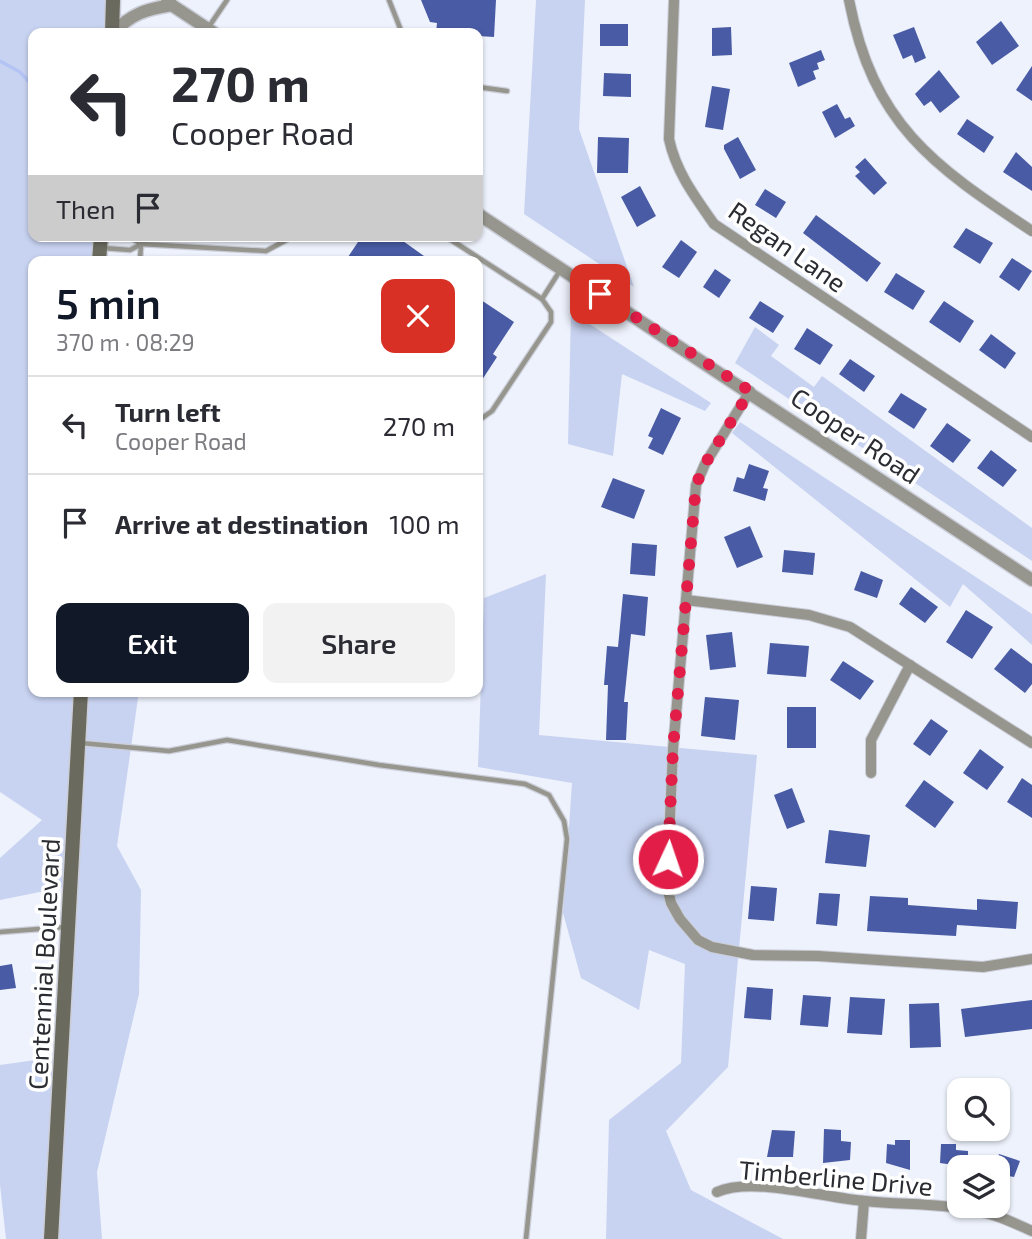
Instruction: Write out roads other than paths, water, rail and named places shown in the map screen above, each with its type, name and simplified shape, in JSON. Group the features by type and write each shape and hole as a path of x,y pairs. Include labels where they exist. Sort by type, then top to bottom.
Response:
{"main road":[{"path":"113,0 113,28"},
{"name":"Centennial Boulevard","path":"51,1239 81,697"}],"street":[{"name":"Regan Lane","path":"674,0 667,108 672,157 692,193 714,223 1032,437"},
{"path":"849,0 857,39 877,90 901,126 930,158 962,184 1032,231"},
{"path":"118,28 127,18 142,10 167,2 206,28"},
{"name":"Cooper Road","path":"483,217 750,391 1032,580"},
{"path":"750,391 705,464 696,485 673,749 667,886 671,903 698,940 712,947 753,955 818,956 983,967 1032,959"},
{"path":"686,600 809,614 849,627 1032,743"},
{"path":"871,773 871,740 910,665"},
{"name":"Timberline Drive","path":"717,1192 727,1188 756,1187 864,1201 980,1211 1032,1231"},
{"path":"861,1239 864,1201"}],"lane":[{"path":"213,28 227,0"},
{"path":"389,0 400,28"},
{"path":"483,88 507,91"},
{"path":"138,242 266,251 283,242"},
{"path":"454,242 476,256"},
{"path":"101,245 130,250 141,244"},
{"path":"140,256 141,244"},
{"path":"483,261 542,299 551,312 551,322 492,411 483,417"},
{"path":"542,299 562,269"},
{"path":"79,743 169,751 227,740 379,765 525,783 549,795 564,821 567,839 526,1239"},
{"path":"0,932 70,926"}],"waterway":[{"path":"0,61 20,72 28,81"}]}
